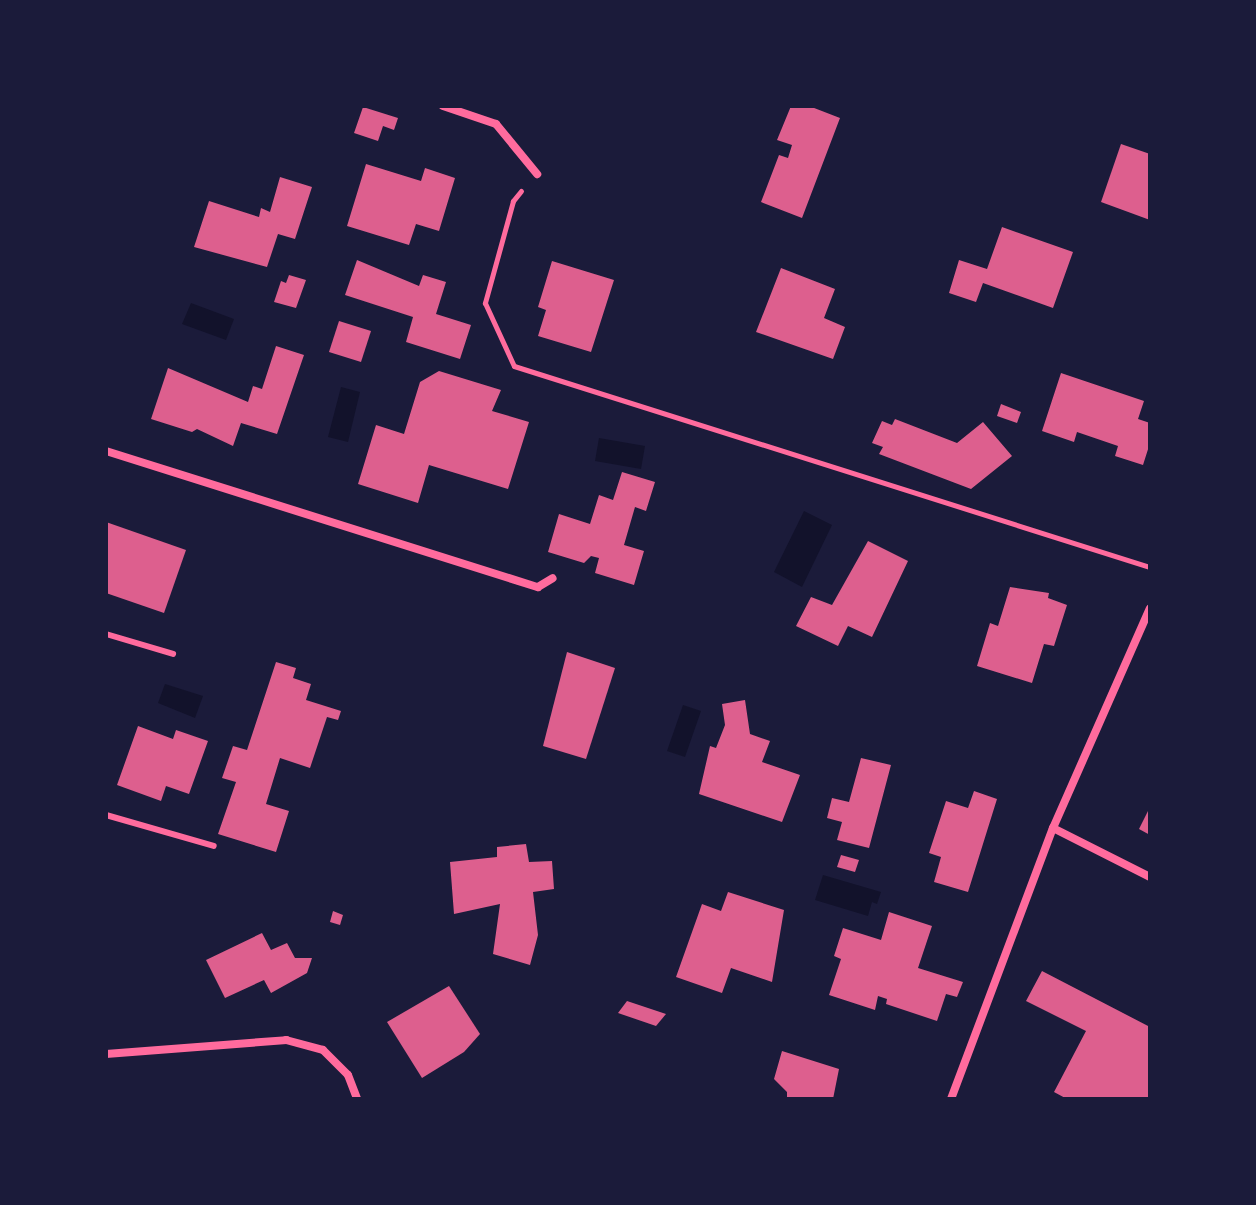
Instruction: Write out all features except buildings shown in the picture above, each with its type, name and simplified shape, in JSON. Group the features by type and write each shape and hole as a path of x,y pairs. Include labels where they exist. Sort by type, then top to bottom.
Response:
{"street":[{"path":"443,106 496,124 537,174"},
{"path":"106,451 538,587 553,578"},
{"path":"955,1098 1053,828 1150,608"},
{"path":"1053,828 1150,877"},
{"path":"106,1054 286,1040 323,1050 348,1075 357,1099"}],"lane":[{"path":"106,634 173,654"},
{"path":"106,815 214,846"}],"path":[{"path":"537,174 513,201 485,303 514,366 1150,567"}],"shaded area":[{"path":"191,303 234,319 226,340 182,324"},
{"path":"341,387 360,392 348,442 328,437"},
{"path":"599,438 645,446 641,469 595,461"},
{"path":"804,511 832,525 802,587 774,572"},
{"path":"165,684 203,696 195,718 158,703"},
{"path":"683,705 701,711 685,757 667,751"},
{"path":"823,875 881,892 877,904 872,902 868,916 815,900"}]}
